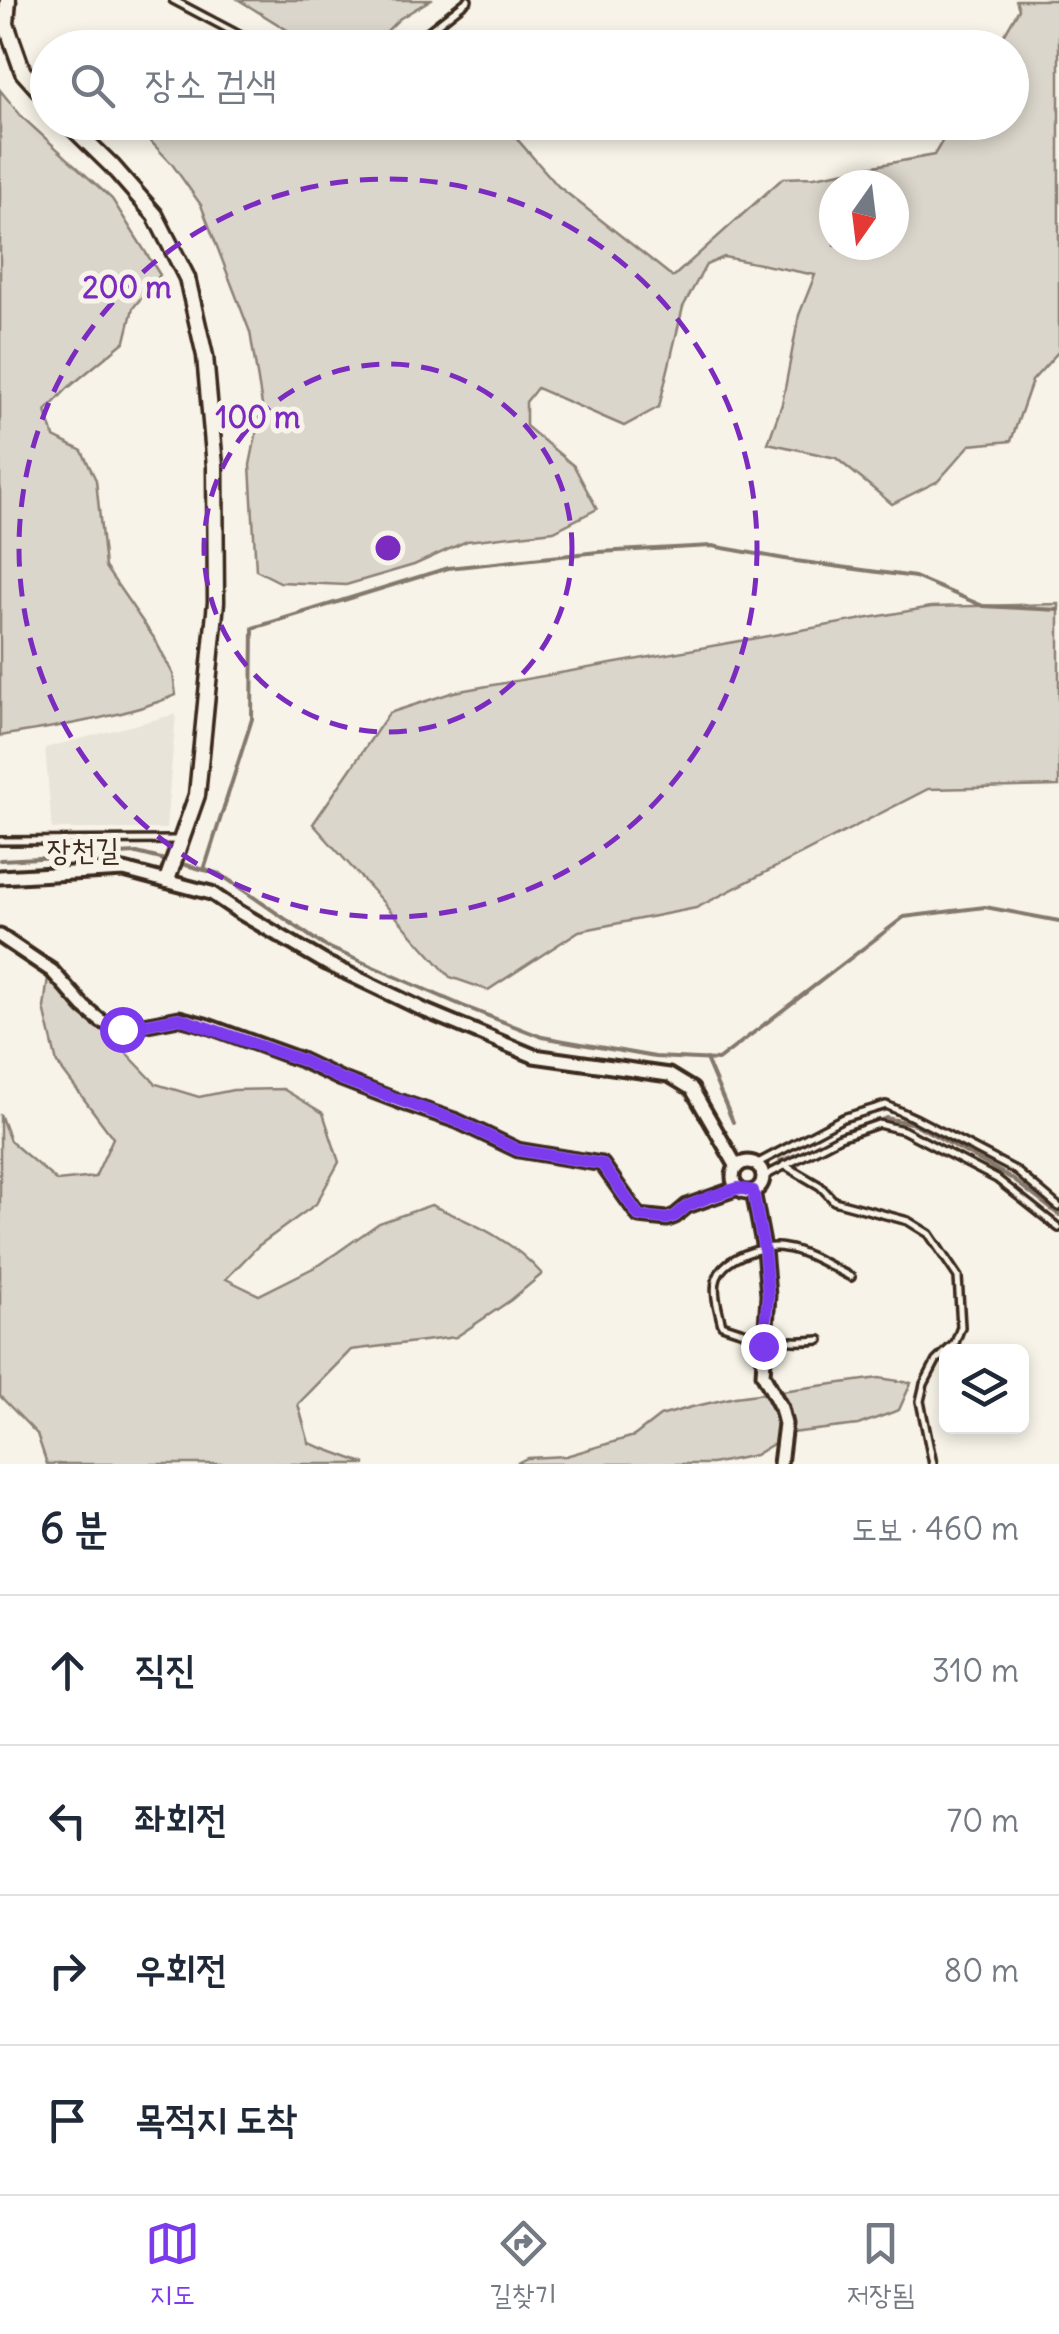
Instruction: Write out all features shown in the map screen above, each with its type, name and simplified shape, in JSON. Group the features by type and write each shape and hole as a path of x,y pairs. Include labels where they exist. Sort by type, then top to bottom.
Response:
{"street":[{"path":"8,0 6,24 22,72 30,81"},
{"path":"85,140 155,215 187,278 205,356 216,466 216,602 197,795 169,877"},
{"name":"장천길","path":"0,877 124,870 169,877 211,893 326,963 426,1012 534,1056 669,1075 692,1088 737,1167"},
{"path":"0,936 52,971 101,1021 122,1029 179,1018 205,1025 457,1121 518,1150 602,1164 639,1216 667,1219 687,1206 738,1188 753,1191 761,1186 764,1177 756,1164 747,1162 737,1167 734,1178 738,1188"},
{"path":"753,1191 768,1295 763,1374 785,1424 780,1464"}],"lane":[{"path":"172,0 230,30"},
{"path":"430,30 468,0"},
{"path":"0,842 180,844"},
{"path":"756,1164 844,1118 886,1105 1014,1170 1059,1206"},
{"path":"764,1177 840,1137 878,1124 903,1130 997,1179 1059,1228"},
{"path":"784,1165 820,1186 834,1201 908,1221 929,1234 958,1277 960,1326 955,1343 936,1362 920,1400 933,1464"},
{"path":"820,1340 791,1343 764,1339 722,1325 715,1289 717,1276 750,1250 786,1248 851,1277"}],"shaded area":[{"path":"239,0 430,0 388,30 287,30"},
{"path":"1016,0 1059,0 1059,351 1032,381 1011,441 970,445 938,481 892,504 836,458 768,443 782,404 799,315 815,275 724,257 706,265 683,307 659,407 624,426 537,388 526,402 526,426 574,466 597,509 554,531 467,541 414,565 346,585 280,582 256,570 250,465 262,405 250,332 201,205 149,140 518,140 558,186 673,277 783,178 819,176 819,260 909,260 909,170 852,170 934,155 943,140 1029,140 1029,30 1007,30 1019,9"},
{"path":"0,90 30,124 30,140 47,140 112,199 160,275 133,308 125,341 46,411 54,437 82,451 96,480 105,567 154,638 173,674 176,695 112,715 0,736"},
{"path":"1059,604 1059,786 928,789 696,908 579,931 488,990 450,977 313,824 389,713 454,692 931,607"},
{"path":"176,714 166,829 52,829 45,748"},
{"path":"48,977 156,1084 199,1097 233,1090 283,1089 323,1113 339,1162 316,1204 258,1246 226,1279 259,1295 321,1264 379,1223 431,1205 504,1241 542,1274 456,1337 351,1350 298,1404 309,1443 366,1464 47,1464 37,1434 0,1396 0,1114 10,1141 57,1181 95,1177 113,1138 57,1063 44,1008"},
{"path":"879,1378 911,1383 899,1410 858,1425 791,1433 755,1455 712,1464 515,1464 527,1458 566,1456 634,1436 660,1416 692,1407 735,1397"}],"waterway":[{"path":"204,870 252,719 253,628 448,568 598,552 712,546 915,577 983,606 1059,610"},
{"path":"0,860 137,853 169,861"},
{"path":"178,863 220,874 323,945 463,1006 542,1037 655,1057 718,1060 904,917 985,907 1059,921"},
{"path":"706,1059 733,1122"},
{"path":"877,1122 886,1118 915,1124 1011,1178 1059,1215"},
{"path":"780,1161 822,1144"}],"route":[{"path":"122,1029 179,1018 205,1025 457,1121 518,1150 602,1164 639,1216 667,1219 710,1197 738,1188 753,1191 768,1295 763,1346"}]}
